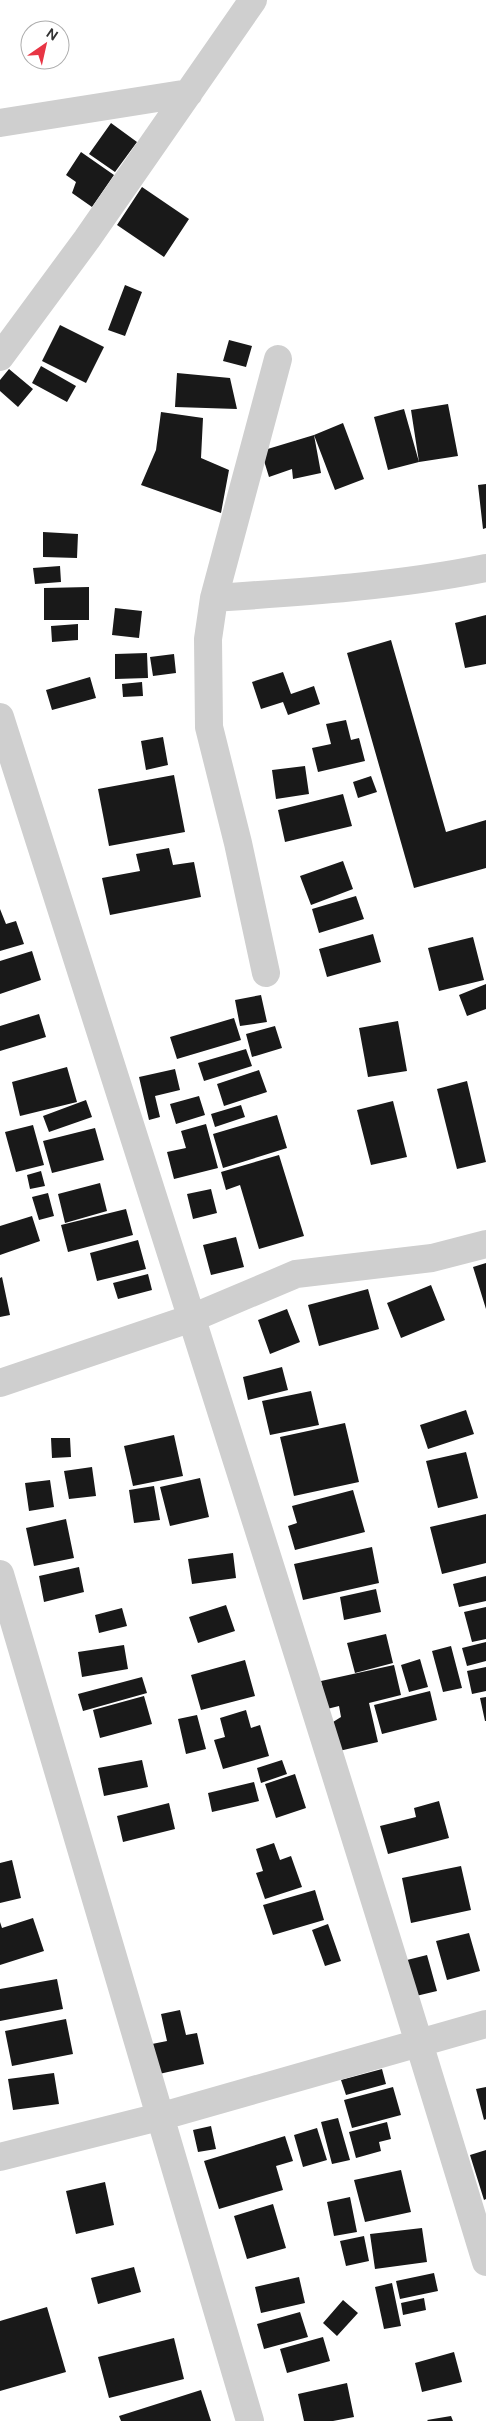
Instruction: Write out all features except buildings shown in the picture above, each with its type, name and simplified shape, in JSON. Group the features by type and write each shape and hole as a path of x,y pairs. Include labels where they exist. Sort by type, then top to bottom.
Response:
{"street":[{"path":"0,357 87,239 253,0"},
{"path":"0,124 189,92"},
{"path":"266,973 238,843 209,727 208,639 214,598 278,359"},
{"path":"214,598 430,579 486,568"},
{"path":"0,717 192,1318 420,2043 486,2262"},
{"path":"0,1383 192,1318 296,1274 432,1258 486,1244"},
{"path":"0,1574 250,2421"},
{"path":"0,2157 159,2117 486,2024"}]}
